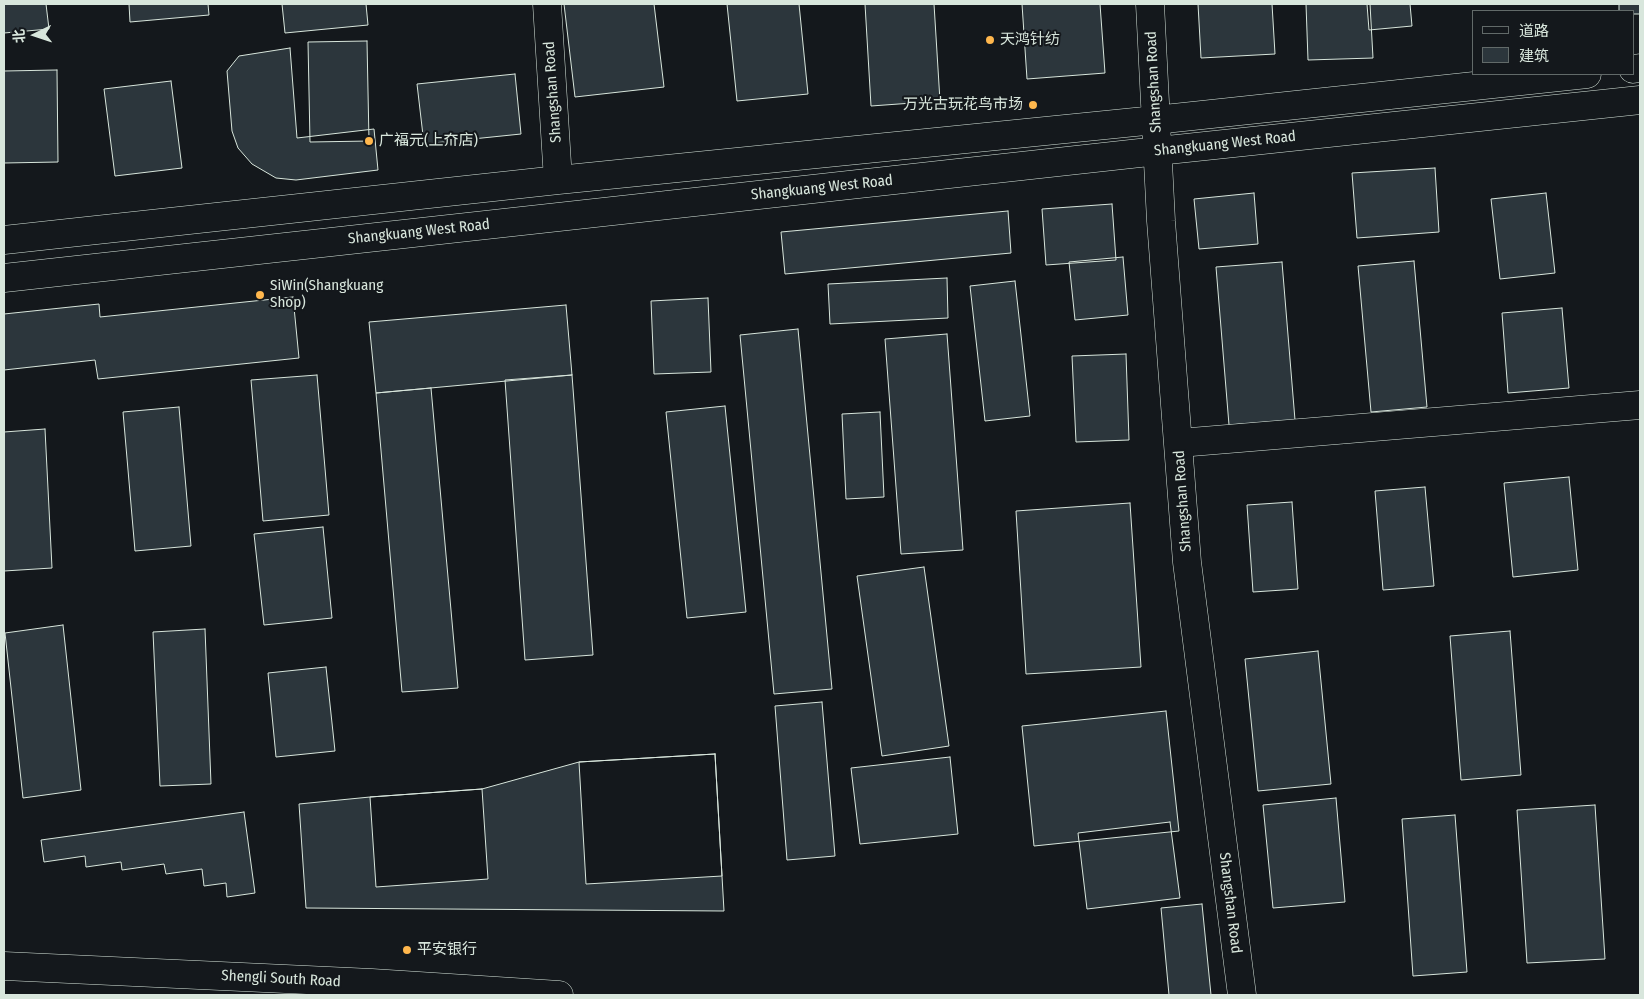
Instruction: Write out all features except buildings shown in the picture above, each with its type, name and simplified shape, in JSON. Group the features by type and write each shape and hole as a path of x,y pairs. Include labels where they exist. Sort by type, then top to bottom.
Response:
{"street":[{"name":"Shangshan Road","path":"547,4 558,180"},
{"name":"Shangshan Road","path":"1150,4 1161,221 1187,562 1242,995"},
{"name":"Shangkuang West Road","path":"4,240 558,180 1578,75"},
{"name":"Shangkuang West Road","path":"4,278 1640,100"},
{"path":"1179,443 1640,405"},
{"name":"Shengli South Road","path":"4,966 372,983 558,995"}],"place":[{"name":"天鸿针纺","path":"990,40"},
{"name":"万光古玩花鸟市场","path":"1033,105"},
{"name":"广福元(上夼店)","path":"369,141"},
{"name":"SiWin(Shangkuang Shop)","path":"260,295"},
{"name":"平安银行","path":"407,950"}]}
